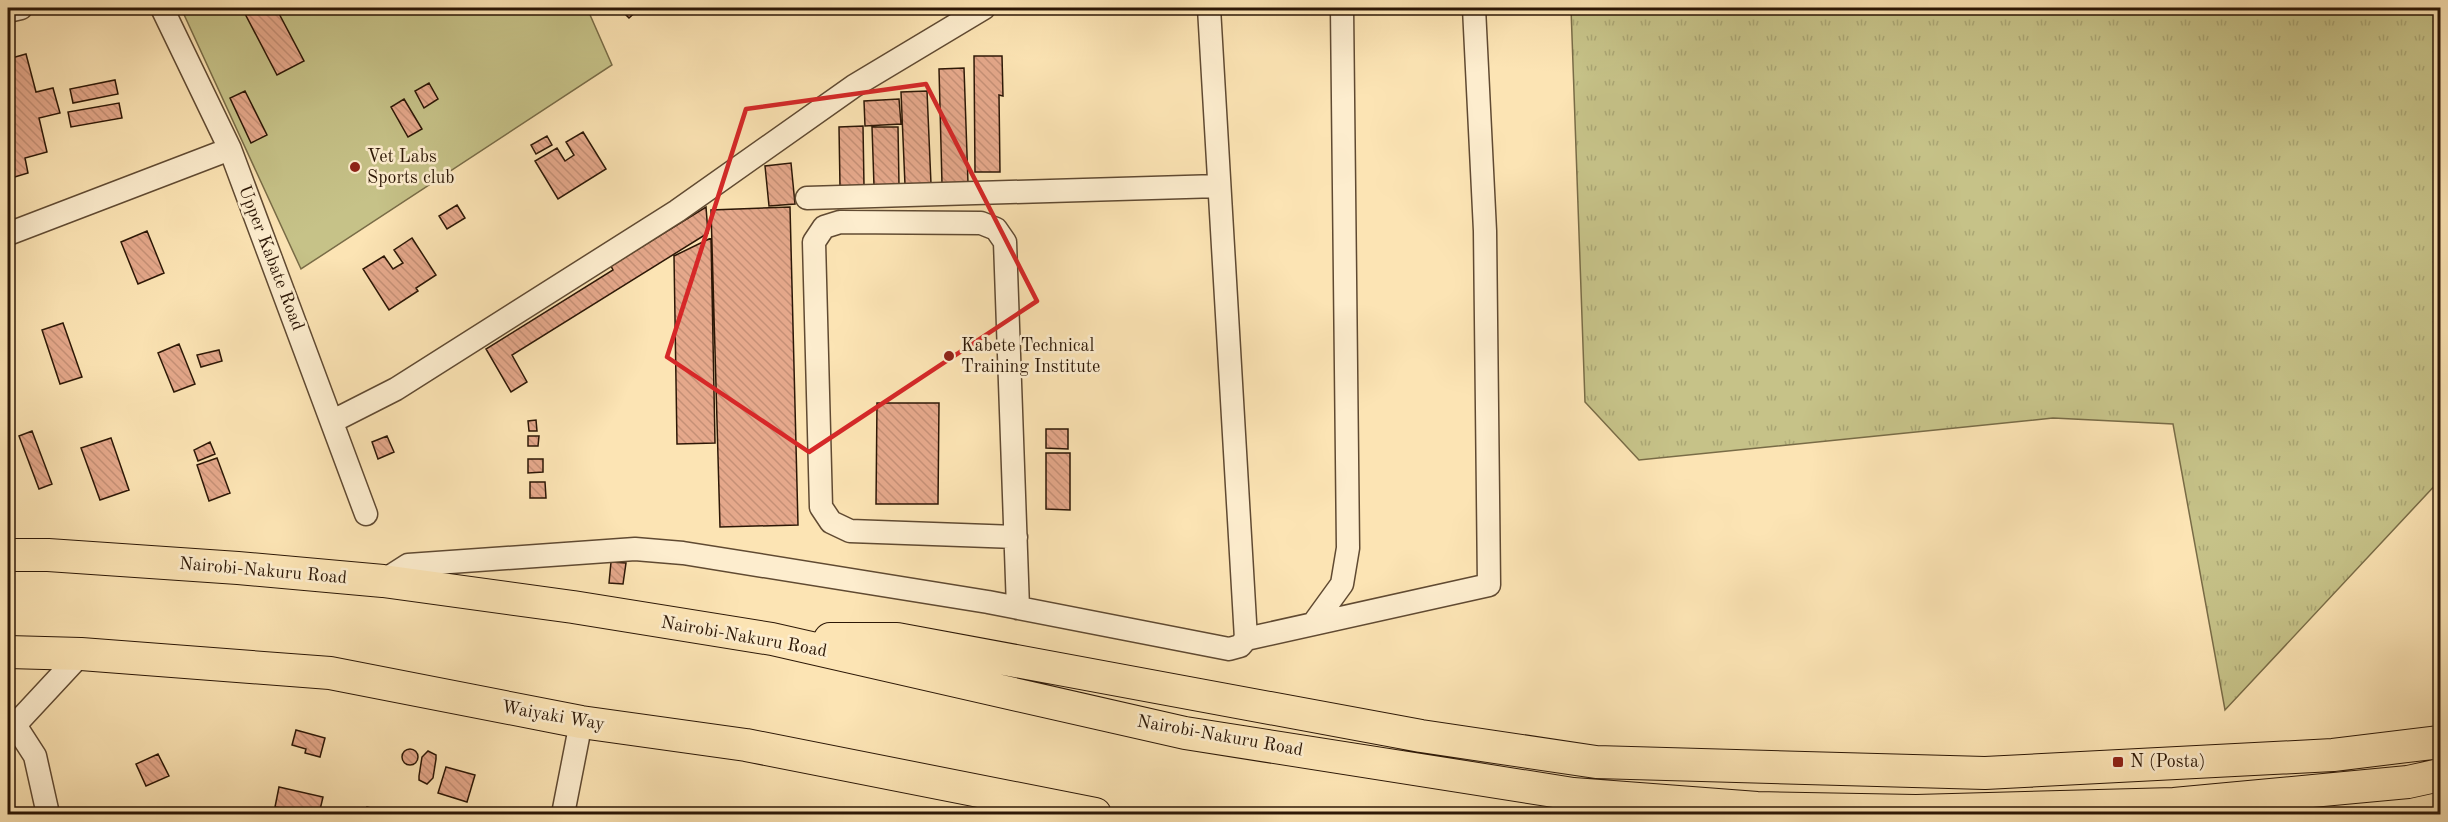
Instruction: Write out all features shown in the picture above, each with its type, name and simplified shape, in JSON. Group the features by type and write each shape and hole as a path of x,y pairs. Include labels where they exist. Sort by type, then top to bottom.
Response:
{"highway":[{"name":"Nairobi-Nakuru Road","path":"8,555 238,568 383,581 573,607 772,639 1185,733 1573,794 1758,808 1916,811 2174,804 2408,782 2440,775"},
{"path":"772,639 897,639 1421,736 1596,762 1738,768 1985,772 2333,755 2440,742"},
{"name":"Waiyaki Way","path":"8,652 81,654 330,674 581,722 746,745 1095,814"}],"street":[{"path":"8,11 21,8"},
{"name":"Upper Kabate Road","path":"162,8 230,149 366,514"},
{"path":"333,421 396,389 677,211 854,86 984,8"},
{"path":"1209,8 1246,639"},
{"path":"1313,624 1342,584 1348,548 1342,8"},
{"path":"383,581 408,565 635,549 683,553 1018,608 1229,649 1240,646 1246,639 1489,585 1485,231 1474,8"},
{"path":"8,234 230,149"},
{"path":"807,198 1220,186"},
{"path":"1016,537 850,531 831,522 821,507 814,242 824,227 840,222 981,223 996,229 1005,243 1016,537 1018,608"},
{"path":"48,814 35,756 11,727 81,654"},
{"path":"563,814 581,722"}],"highlighted area":[{"path":"926,84 1037,301 809,452 667,357 746,109"}],"green space":[{"name":"Vet Labs Sports club","path":"181,8 587,8 612,65 301,269"},
{"path":"1571,8 2440,8 2440,480 2225,710 2173,424 2053,418 1639,460 1585,402"}],"building":[{"path":"242,8 276,8 304,61 277,75"},
{"path":"619,8 640,8 629,18"},
{"path":"26,54 36,92 53,88 60,113 39,118 47,152 25,158 28,173 8,179 8,59"},
{"path":"974,56 1002,56 1003,96 999,95 1000,172 975,172"},
{"path":"964,68 968,183 942,184 939,69"},
{"path":"115,80 118,94 73,103 70,89"},
{"path":"429,83 438,99 424,108 415,91"},
{"path":"245,91 267,135 251,143 230,98"},
{"path":"927,91 931,184 905,185 901,92"},
{"path":"404,99 422,129 408,137 391,107"},
{"path":"899,99 901,124 865,126 864,101"},
{"path":"119,103 122,118 71,127 68,112"},
{"path":"863,126 864,186 840,187 839,127"},
{"path":"872,127 898,127 899,185 874,186"},
{"path":"583,132 606,169 558,199 535,161 557,148 565,161 574,155 566,142"},
{"path":"547,136 552,145 536,154 531,145"},
{"path":"791,163 795,204 769,206 765,166"},
{"path":"457,205 465,218 447,229 439,216"},
{"path":"706,207 708,233 512,355 527,382 511,392 486,349 613,270 611,266"},
{"path":"790,207 798,525 720,527 711,210"},
{"path":"147,231 164,273 138,284 121,242"},
{"path":"412,238 436,275 416,288 418,291 389,310 363,269 384,256 393,269 403,263 394,250"},
{"path":"711,238 715,443 677,444 674,256"},
{"path":"63,323 82,377 60,384 42,330"},
{"path":"179,344 195,384 174,392 158,353"},
{"path":"8,349 14,366 8,368"},
{"path":"219,350 222,361 201,367 197,355"},
{"path":"877,403 939,403 938,504 876,504"},
{"path":"536,420 537,431 529,431 528,421"},
{"path":"1046,429 1068,429 1068,449 1046,448"},
{"path":"32,431 52,484 39,489 19,436"},
{"path":"387,436 394,452 378,459 372,442"},
{"path":"528,436 539,436 538,446 528,446"},
{"path":"111,438 129,490 100,500 81,448"},
{"path":"210,442 215,454 198,461 194,450"},
{"path":"1046,453 1070,453 1070,510 1046,509"},
{"path":"217,458 230,493 209,501 197,465"},
{"path":"528,459 543,459 543,472 528,473"},
{"path":"530,482 545,482 546,498 530,498"},
{"path":"611,562 626,563 623,584 609,583"},
{"path":"296,730 325,738 320,757 305,753 306,749 292,745"},
{"path":"407,749 413,749 418,757 416,763 407,765 402,760 402,754"},
{"path":"428,751 436,755 436,759 433,778 427,784 419,780 419,776 422,757"},
{"path":"158,754 169,776 146,786 136,764"},
{"path":"446,767 475,775 467,802 438,793"},
{"path":"279,787 323,797 319,814 275,807"},
{"path":"367,807 396,814 365,814"}],"place":[{"name":"Vet Labs Sports club","path":"355,167"},
{"name":"Kabete Technical Training Institute","path":"949,356"},
{"name":"N (Posta)","path":"2118,762"}]}
